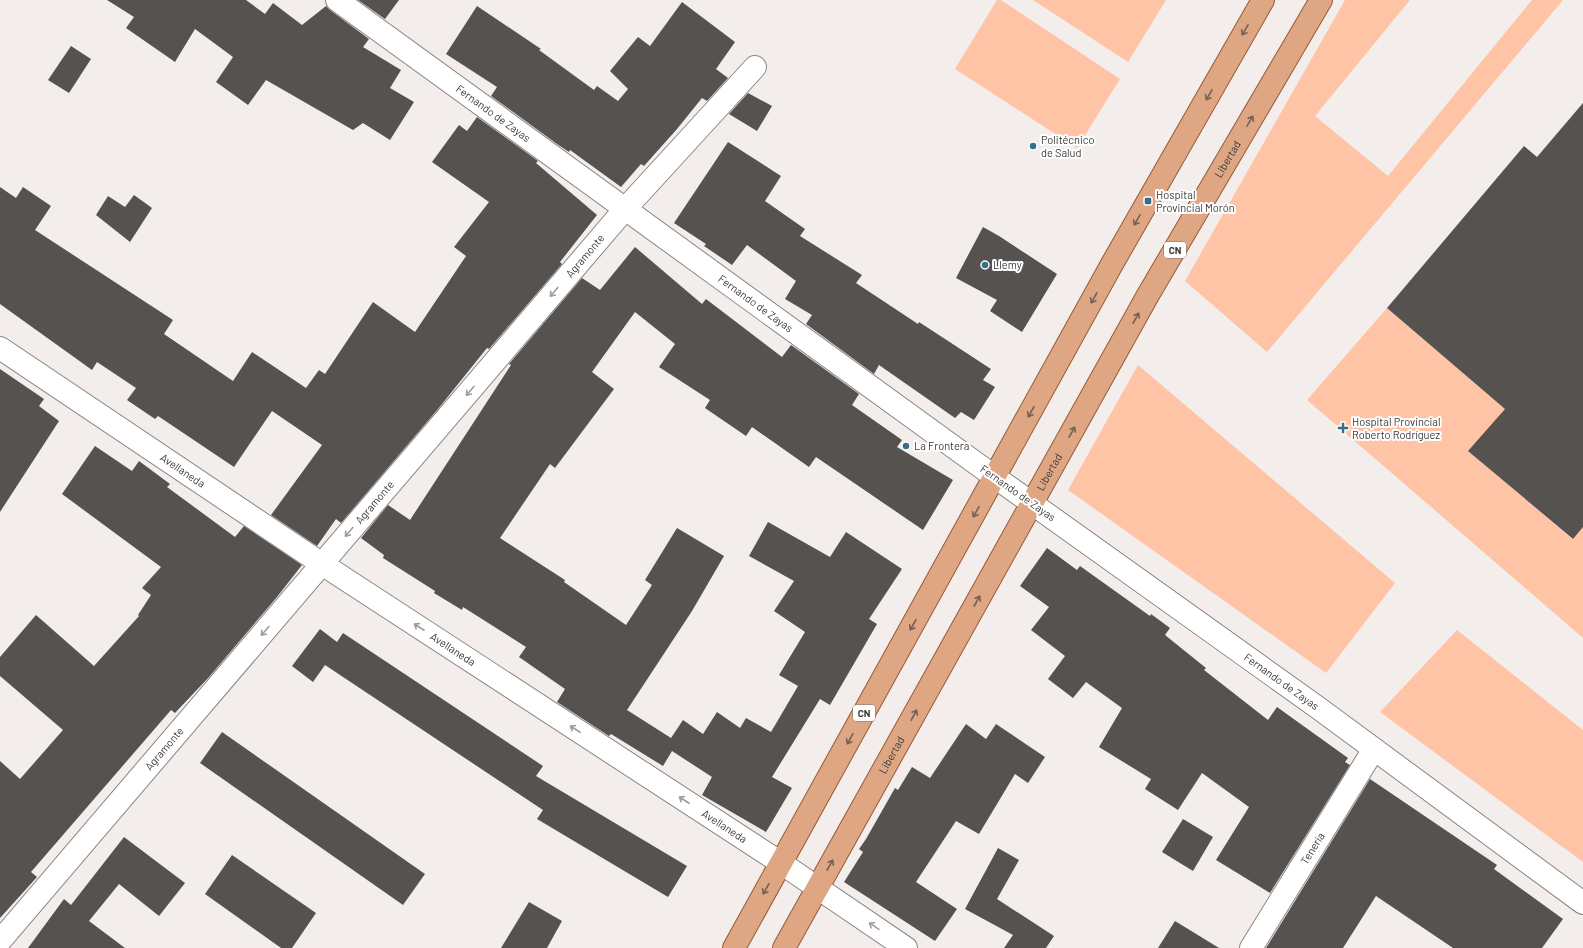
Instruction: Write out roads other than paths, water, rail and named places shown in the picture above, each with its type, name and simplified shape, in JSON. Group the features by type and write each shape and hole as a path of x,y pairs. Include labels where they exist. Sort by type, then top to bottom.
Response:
{"main road":[{"name":"CN","path":"734,948 1112,264 1263,0"},
{"name":"Libertad","path":"784,948 1148,295 1321,0"}],"street":[{"name":"Fernando de Zayas","path":"337,0 995,477 1032,502 1374,749 1583,903"},
{"name":"Agramonte","path":"0,941 625,209 755,67"},
{"name":"Avellaneda","path":"0,348 322,564 781,863 906,948"},
{"name":"Tenería","path":"1251,948 1374,749"}],"place":[{"name":"Politécnico de Salud","path":"1033,146"},
{"name":"Hospital Provincial Morón","path":"1148,201"},
{"name":"Llemy","path":"985,265"},
{"name":"Hospital Provincial Roberto Rodríguez","path":"1343,428"},
{"name":"La Frontera","path":"906,446"}]}
